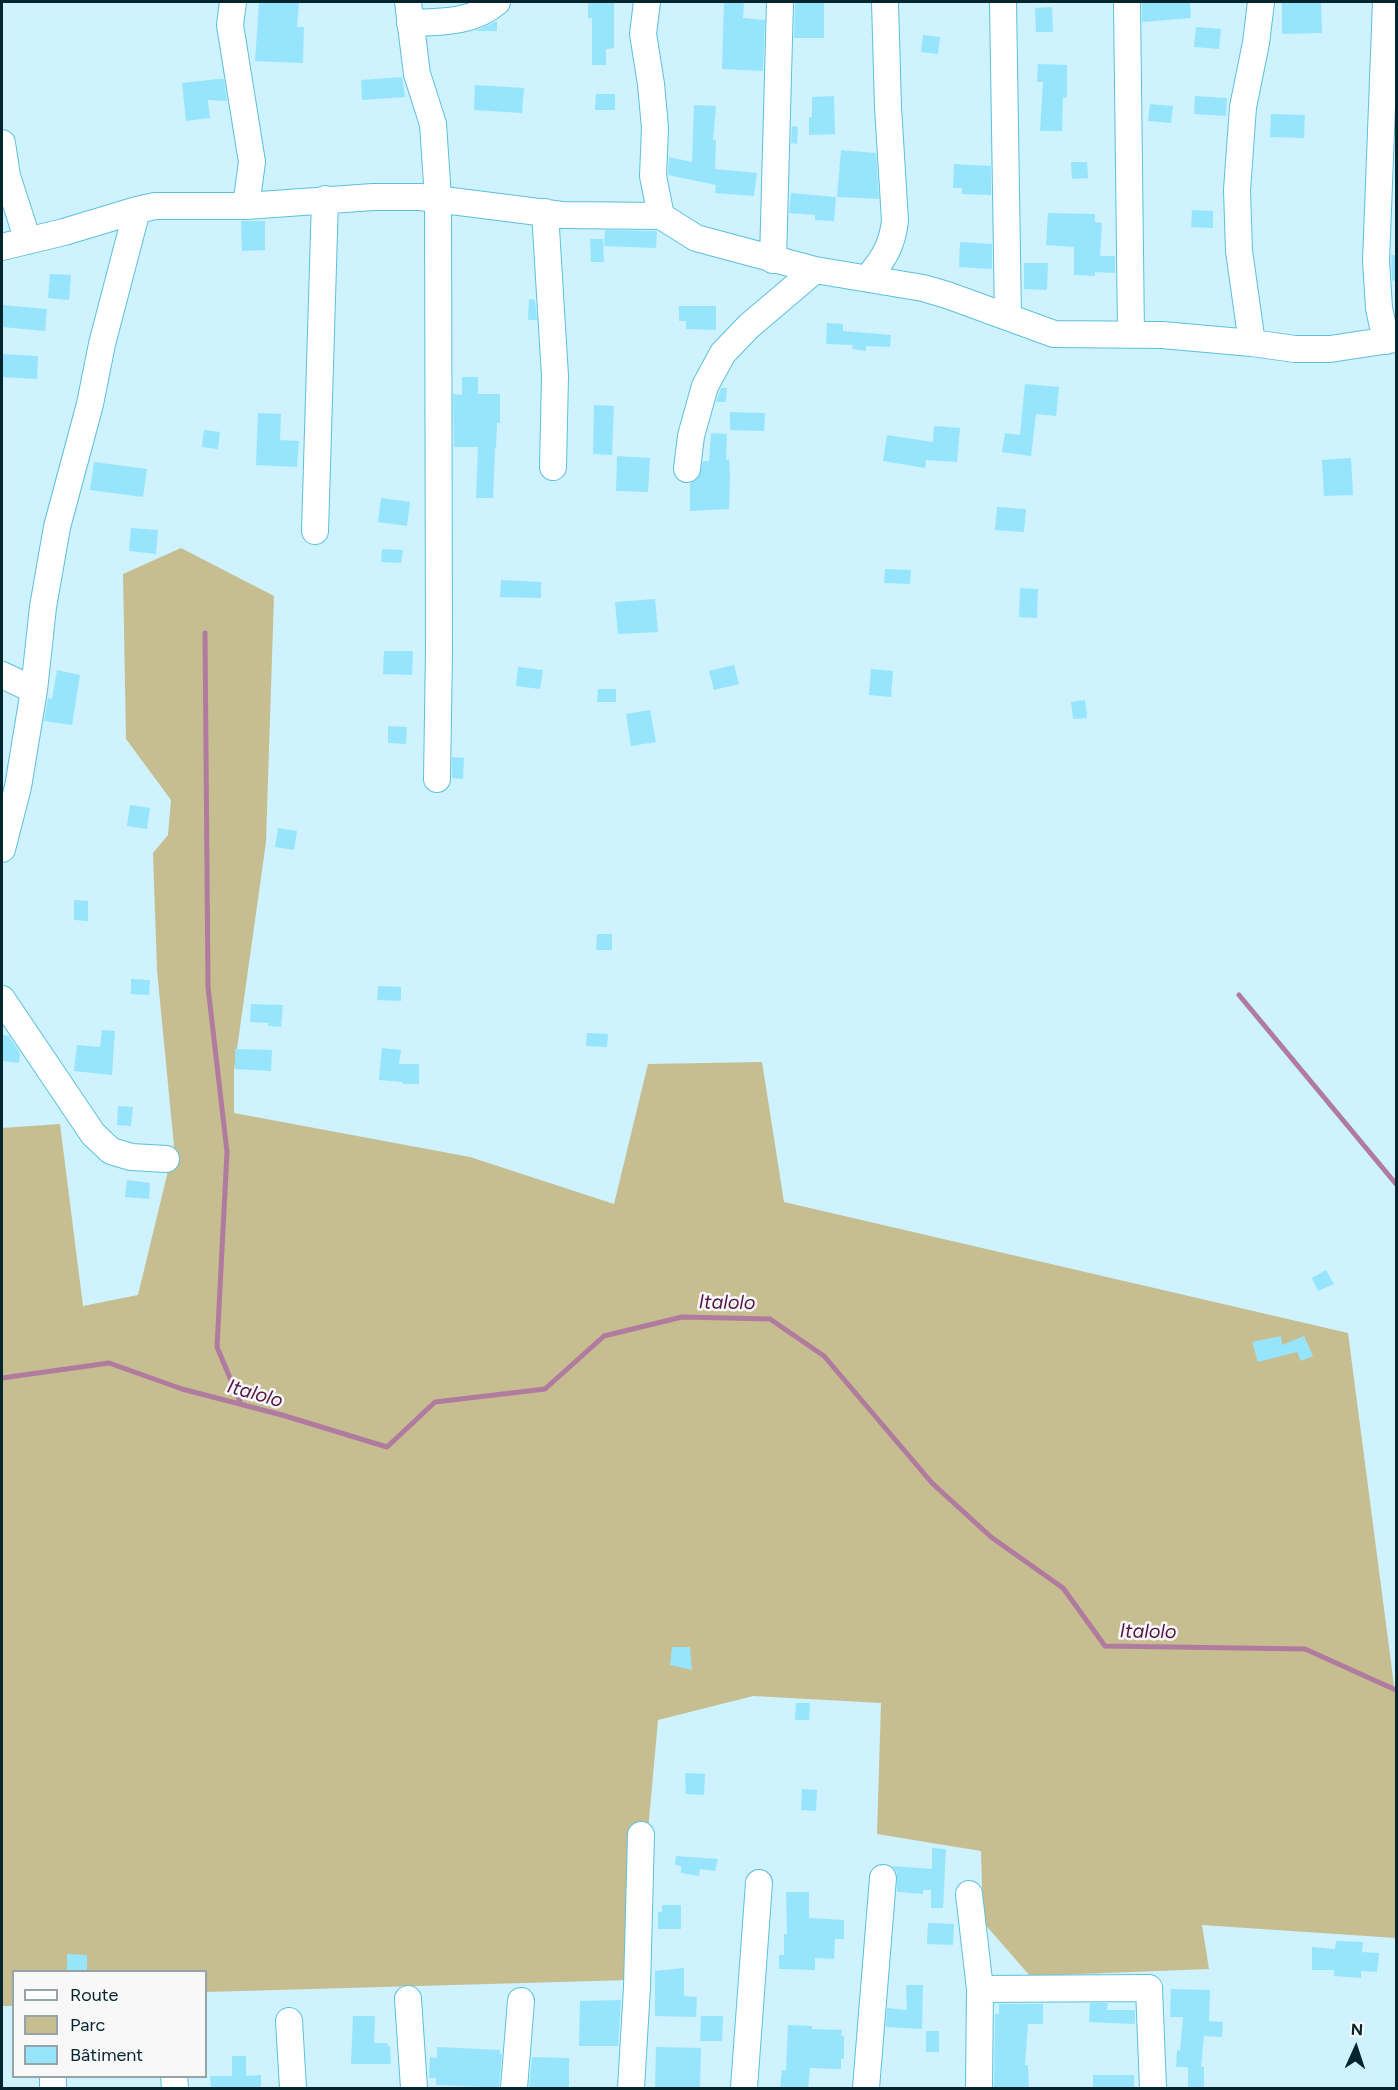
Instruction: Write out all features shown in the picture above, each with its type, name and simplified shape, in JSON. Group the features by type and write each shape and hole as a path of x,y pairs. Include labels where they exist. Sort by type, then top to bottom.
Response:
{"street":[{"path":"233,2 230,26 252,162 246,206"},
{"path":"437,779 438,198 433,124 417,74 409,12 434,22 474,16 497,2"},
{"path":"647,2 643,34 655,128 653,176 662,216"},
{"path":"773,260 780,2"},
{"path":"868,278 893,239 895,220 888,107 885,2"},
{"path":"1003,2 1008,317"},
{"path":"1127,2 1131,335"},
{"path":"1252,342 1239,250 1237,189 1244,107 1261,2"},
{"path":"2,247 155,206 246,206 373,197 438,198 562,215 662,216 696,238 815,270 939,292 1054,334 1162,335 1252,342 1295,349 1330,350 1391,340 1379,308 1376,261 1386,2"},
{"path":"2,143 7,176 28,241"},
{"path":"252,162 278,202"},
{"path":"315,531 325,200"},
{"path":"2,849 18,787 34,690 43,607 57,527 90,404 102,344 137,210"},
{"path":"545,212 555,376 553,467"},
{"path":"687,469 691,436 705,386 723,353 749,326 815,270"},
{"path":"2,675 34,690"},
{"path":"2,999 93,1134 111,1151 131,1157 166,1159"},
{"path":"631,2088 637,1987 641,1835"},
{"path":"866,2088 884,1878"},
{"path":"744,2088 759,1883"},
{"path":"969,1894 980,1989 979,2088"},
{"path":"980,1989 1149,1988 1153,2088"},
{"path":"408,1999 414,2088"},
{"path":"514,2088 521,2001"},
{"path":"289,2021 293,2088"}],"green space":[{"path":"181,548 274,596 266,842 234,1070 234,1113 470,1157 614,1204 648,1064 762,1062 784,1202 1348,1333 1395,1693 1396,1938 1202,1925 1209,1969 1030,1976 983,1922 981,1851 877,1834 881,1703 753,1696 658,1720 640,1919 630,1980 207,1992 207,1970 12,1970 12,2006 2,2006 2,1128 60,1124 83,1306 138,1295 174,1146 157,970 153,853 168,835 171,800 126,739 123,574"}],"building":[{"path":"259,2 299,2 297,27 304,27 303,63 255,61"},
{"path":"588,2 614,2 614,48 606,49 606,65 592,65 592,18 588,18"},
{"path":"724,2 744,2 743,18 765,20 763,71 722,69"},
{"path":"795,2 824,2 824,38 794,38"},
{"path":"1142,2 1190,2 1191,18 1142,22"},
{"path":"1282,2 1321,2 1322,33 1282,34"},
{"path":"1052,7 1053,32 1036,32 1035,8"},
{"path":"497,21 497,31 475,31 484,27"},
{"path":"1196,27 1221,29 1219,49 1194,47"},
{"path":"923,35 940,37 938,54 921,52"},
{"path":"1038,64 1067,65 1067,98 1063,97 1062,131 1040,131 1043,82 1037,82"},
{"path":"402,77 405,97 362,100 361,80"},
{"path":"224,79 227,101 208,100 210,118 186,121 182,83"},
{"path":"475,85 524,88 522,113 474,110"},
{"path":"596,94 615,94 615,110 595,110"},
{"path":"834,96 835,134 809,135 812,97"},
{"path":"1195,96 1227,98 1226,116 1194,114"},
{"path":"1150,104 1173,106 1171,123 1148,121"},
{"path":"694,105 716,106 713,140 716,140 715,169 757,173 754,196 715,193 716,185 668,175 669,157 692,162"},
{"path":"1271,114 1305,115 1304,138 1270,137"},
{"path":"792,126 798,127 797,144 791,143"},
{"path":"841,150 876,153 879,199 837,197"},
{"path":"1071,162 1087,162 1088,178 1072,179"},
{"path":"954,164 991,166 991,195 962,194 962,188 953,188"},
{"path":"791,193 836,197 834,221 815,220 815,215 789,213"},
{"path":"1192,210 1213,211 1213,228 1191,227"},
{"path":"1048,213 1095,214 1095,222 1102,223 1100,256 1115,256 1115,273 1095,272 1095,276 1074,275 1074,247 1046,245"},
{"path":"241,221 265,221 265,250 242,251"},
{"path":"605,230 657,231 656,248 604,246"},
{"path":"590,239 603,239 604,262 591,262"},
{"path":"960,242 992,244 992,269 959,267"},
{"path":"1391,255 1396,255 1396,280 1392,281"},
{"path":"1024,263 1048,263 1047,290 1024,289"},
{"path":"50,274 71,275 69,300 48,298"},
{"path":"529,299 535,300 537,320 528,320"},
{"path":"2,305 47,309 45,331 2,327"},
{"path":"679,306 716,306 716,330 686,329 686,321 679,321"},
{"path":"827,323 843,324 843,331 891,335 890,347 866,346 866,351 852,349 853,345 826,344"},
{"path":"2,354 38,356 37,379 2,377"},
{"path":"462,377 478,377 478,394 500,394 500,423 497,423 493,498 476,498 478,447 454,447 453,394 462,395"},
{"path":"1025,384 1059,387 1056,416 1036,414 1031,456 1002,452 1005,433 1020,435"},
{"path":"721,388 727,388 726,402 716,402"},
{"path":"594,405 614,406 612,455 593,454"},
{"path":"730,412 765,413 764,431 730,430"},
{"path":"258,413 281,414 280,440 299,441 297,467 256,465"},
{"path":"934,426 960,428 957,462 926,460 925,468 883,461 887,435 933,442"},
{"path":"204,430 220,432 218,449 202,447"},
{"path":"711,433 727,434 726,460 729,459 730,476 729,509 690,511 690,483 699,477 703,461 709,461"},
{"path":"617,456 650,458 648,492 616,491"},
{"path":"1351,458 1353,495 1324,496 1322,460"},
{"path":"94,462 147,469 143,497 90,490"},
{"path":"381,498 410,502 407,526 378,522"},
{"path":"997,507 1026,509 1024,532 995,530"},
{"path":"131,528 158,530 156,554 129,551"},
{"path":"382,549 403,550 401,563 381,562"},
{"path":"885,569 911,570 910,584 884,583"},
{"path":"501,580 541,582 541,598 500,597"},
{"path":"1020,588 1038,589 1037,618 1019,617"},
{"path":"655,599 658,632 618,634 615,602"},
{"path":"384,651 413,651 412,675 383,674"},
{"path":"734,665 739,684 714,690 709,671"},
{"path":"518,667 543,670 540,689 516,686"},
{"path":"871,669 893,671 891,697 869,695"},
{"path":"57,670 80,675 72,725 44,721 48,698 52,699"},
{"path":"598,689 616,689 616,702 597,702"},
{"path":"1085,700 1087,718 1073,719 1071,702"},
{"path":"650,710 656,742 631,746 626,714"},
{"path":"388,726 407,727 406,744 388,743"},
{"path":"452,757 464,758 463,779 452,778"},
{"path":"130,805 150,808 147,829 127,826"},
{"path":"278,828 297,831 294,850 275,847"},
{"path":"74,900 88,901 88,921 74,920"},
{"path":"597,934 612,934 612,950 596,950"},
{"path":"131,979 150,980 149,995 131,994"},
{"path":"378,986 401,987 401,1001 377,1000"},
{"path":"251,1004 283,1005 281,1027 268,1026 269,1023 250,1022"},
{"path":"102,1030 115,1031 112,1075 74,1071 77,1045 100,1047"},
{"path":"587,1033 608,1034 607,1047 586,1046"},
{"path":"2,1035 9,1036 20,1053 19,1063 2,1061"},
{"path":"382,1048 401,1050 399,1064 419,1064 419,1084 379,1080"},
{"path":"235,1049 272,1050 271,1071 235,1069"},
{"path":"118,1106 133,1107 131,1126 117,1125"},
{"path":"127,1180 150,1183 149,1199 125,1197"},
{"path":"1326,1270 1334,1284 1318,1291 1312,1278"},
{"path":"1281,1336 1282,1345 1304,1336 1313,1356 1301,1361 1297,1352 1258,1362 1252,1342"},
{"path":"672,1647 690,1647 692,1670 670,1665"},
{"path":"796,1703 810,1703 809,1720 795,1720"},
{"path":"685,1773 705,1774 704,1795 686,1794"},
{"path":"802,1789 817,1790 816,1811 801,1810"},
{"path":"932,1848 946,1849 943,1908 931,1908 931,1890 923,1890 923,1894 897,1892 897,1872 892,1866 932,1869"},
{"path":"676,1856 718,1859 715,1871 700,1869 699,1876 681,1873 681,1866 675,1865"},
{"path":"786,1892 809,1892 809,1918 844,1920 844,1939 835,1939 834,1959 815,1958 815,1970 779,1969 779,1955 784,1955 784,1934 787,1934"},
{"path":"662,1905 681,1905 681,1929 658,1929 658,1912 662,1912"},
{"path":"928,1923 954,1924 953,1945 927,1944"},
{"path":"1336,1941 1363,1942 1362,1952 1379,1953 1377,1972 1361,1971 1361,1978 1334,1976 1334,1970 1312,1970 1312,1947 1335,1949"},
{"path":"67,1954 87,1955 87,1970 67,1970"},
{"path":"684,1968 684,1996 697,1997 696,2017 655,2016 655,1971"},
{"path":"906,1985 923,1985 922,2029 886,2027 887,2008 907,2010"},
{"path":"1171,1989 1210,1990 1209,2021 1223,2022 1222,2037 1204,2036 1201,2067 1204,2067 1204,2088 1188,2088 1188,2067 1176,2067 1183,2017 1170,2017"},
{"path":"621,2000 618,2046 579,2046 580,2001"},
{"path":"1090,2003 1108,2003 1107,2010 1135,2010 1135,2024 1089,2022"},
{"path":"999,2004 1043,2004 1043,2024 1028,2024 1025,2065 1028,2065 1029,2088 994,2088 995,2014 999,2014"},
{"path":"353,2016 375,2016 374,2043 387,2043 390,2046 391,2064 351,2064"},
{"path":"701,2016 723,2016 722,2041 700,2041"},
{"path":"788,2025 842,2030 844,2059 841,2059 841,2069 810,2068 808,2088 780,2088 782,2070 786,2070"},
{"path":"926,2031 939,2031 939,2052 926,2052"},
{"path":"437,2047 500,2050 502,2054 499,2088 436,2085 436,2078 429,2078 430,2057 437,2058"},
{"path":"656,2047 701,2048 700,2088 655,2088"},
{"path":"232,2056 246,2056 246,2076 261,2075 261,2088 211,2088 210,2076 232,2076"},
{"path":"532,2057 569,2058 569,2088 529,2088"},
{"path":"1093,2075 1134,2075 1134,2088 1093,2088"}],"waterway":[{"path":"205,633 208,987 227,1152 217,1347 241,1404"},
{"path":"1239,995 1396,1184"},
{"name":"Italolo","path":"2,1378 109,1363 182,1389 282,1415 387,1447 435,1402 545,1389 604,1336 682,1317 770,1319 824,1356 932,1483 991,1537 1063,1588 1105,1646 1305,1649 1396,1690"}]}
